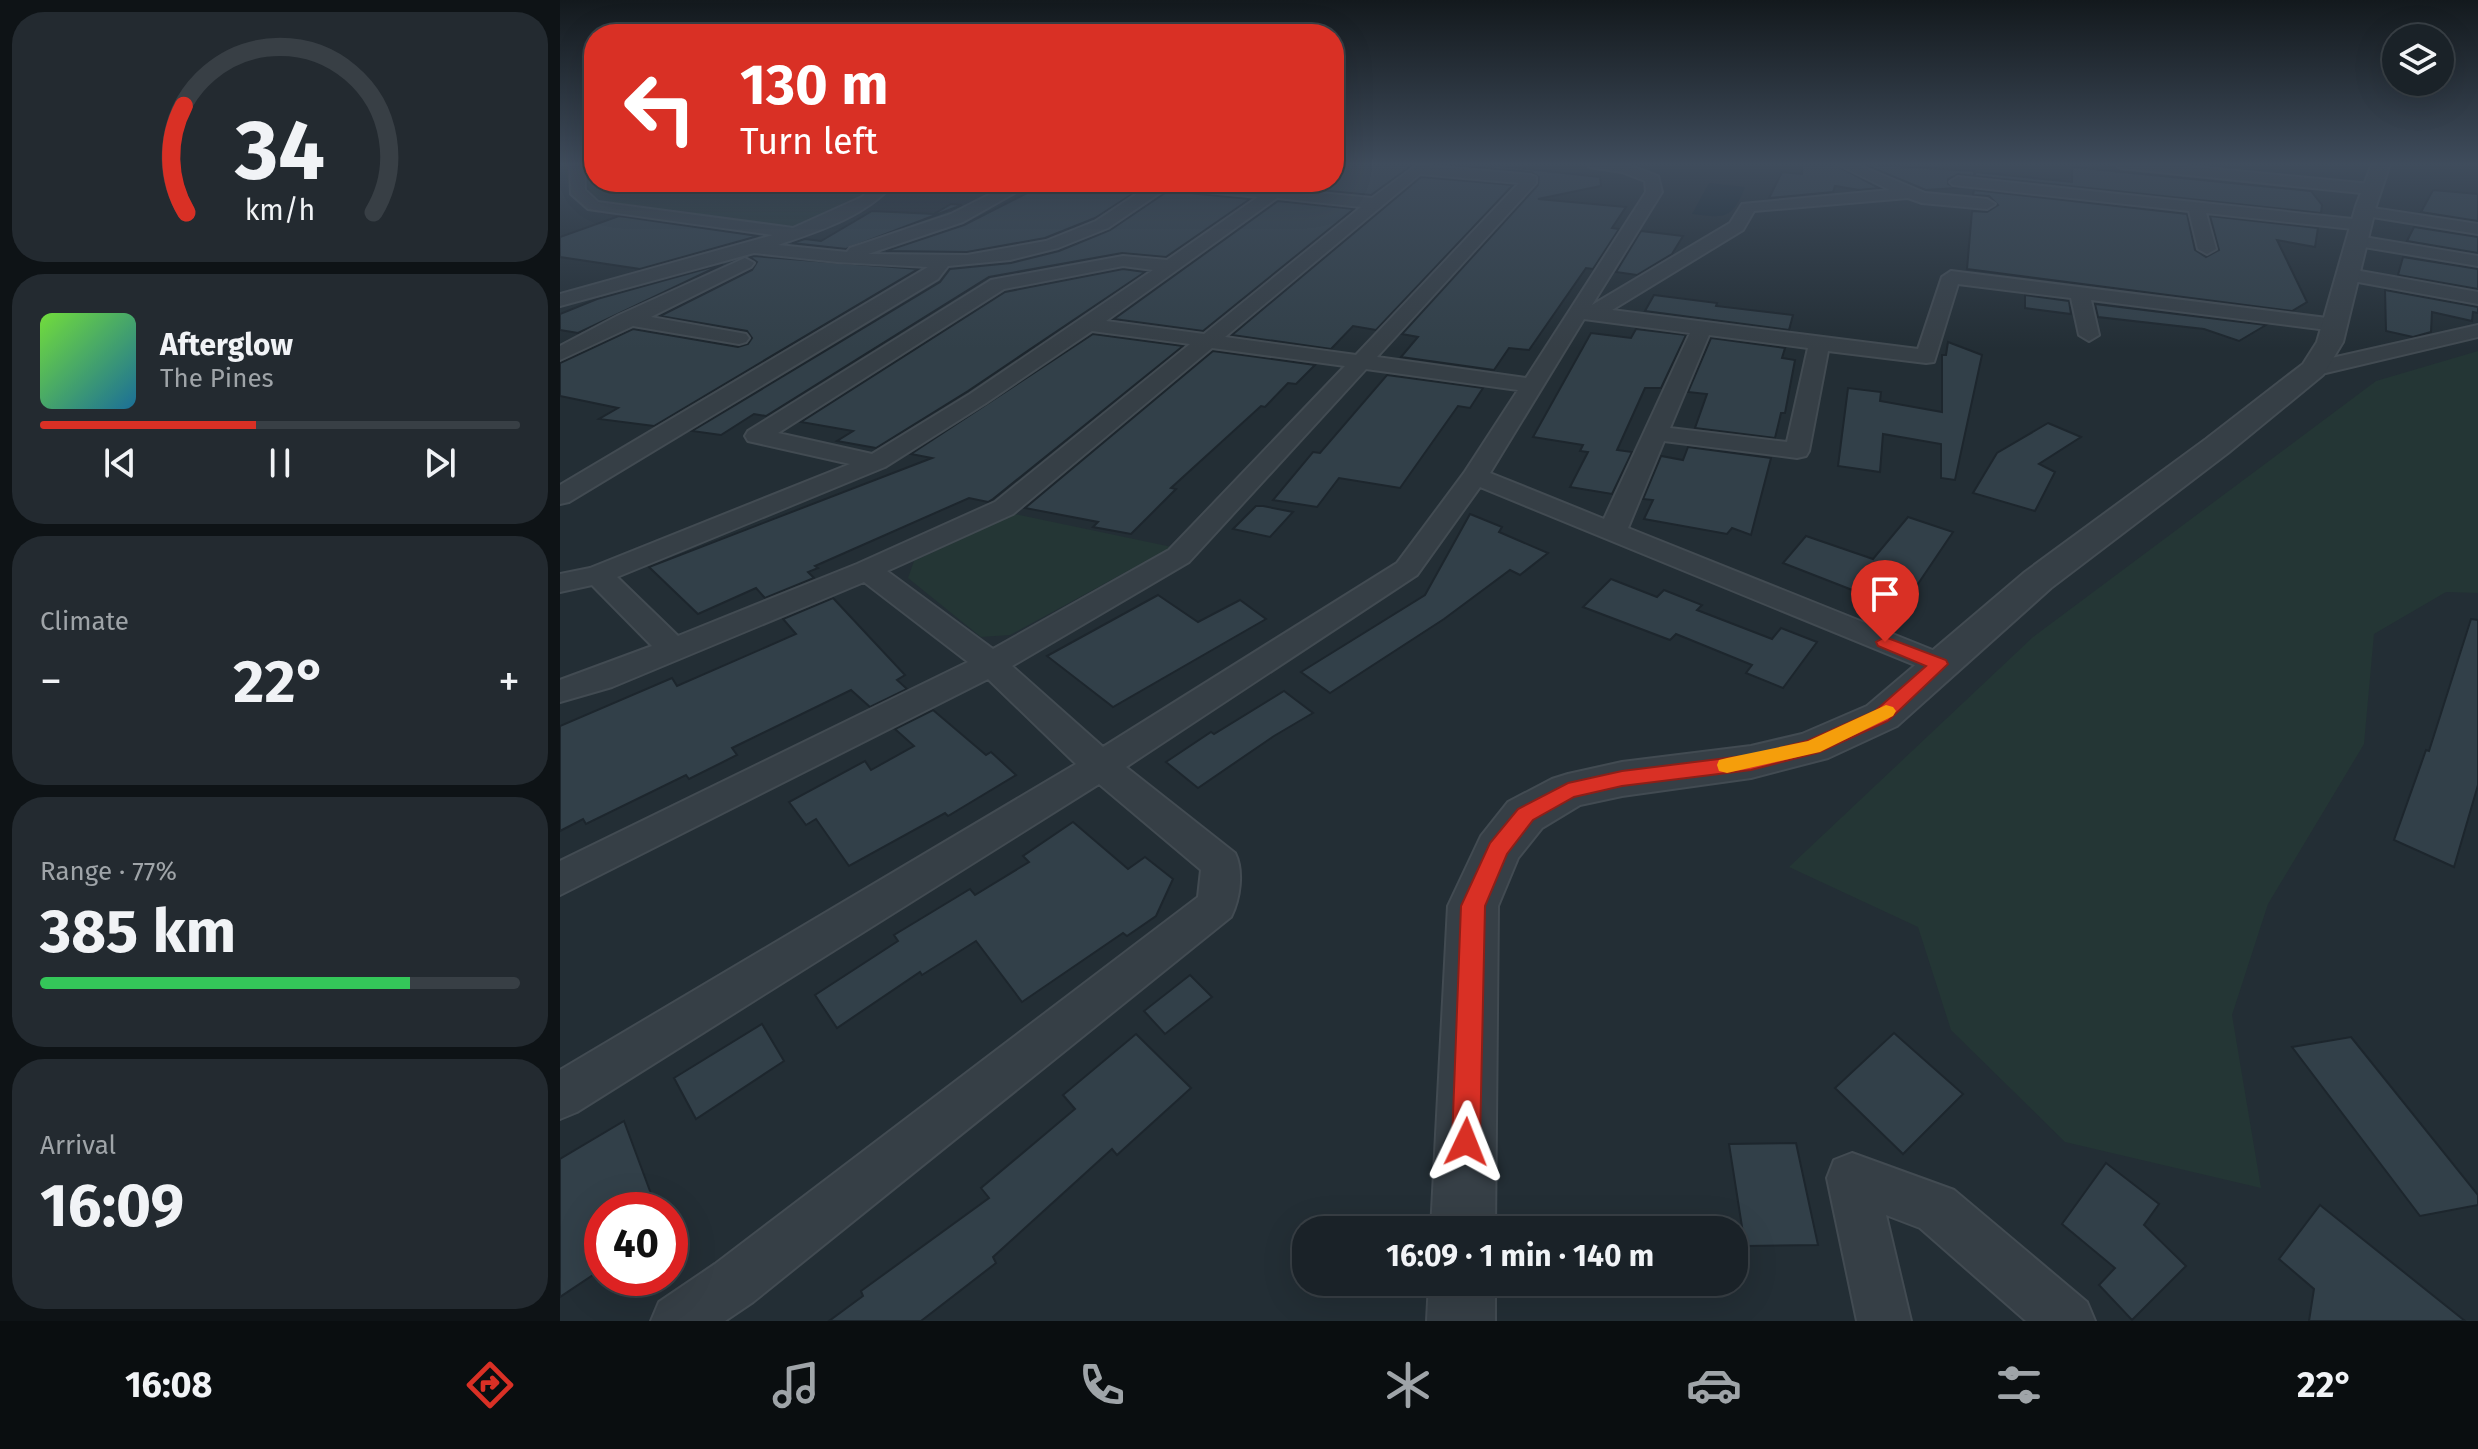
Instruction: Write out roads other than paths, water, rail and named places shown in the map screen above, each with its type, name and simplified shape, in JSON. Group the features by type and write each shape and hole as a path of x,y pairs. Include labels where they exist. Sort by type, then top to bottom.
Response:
{"street":[{"path":"742,226 798,233"},
{"path":"560,300 760,248 816,226"},
{"path":"840,257 934,226"},
{"path":"560,354 632,320 760,248 888,263 941,263 1012,255 1055,244 1099,226"},
{"path":"560,583 598,575 876,462 918,438 1227,226"},
{"path":"560,691 600,679 867,570 1004,508 1347,226"},
{"path":"560,879 991,664 1179,556 1488,226"},
{"path":"560,1096 1101,766 1407,569 1475,476 1530,385 1585,313 1635,226"},
{"path":"1585,313 1737,226"},
{"path":"2193,226 2207,249"},
{"path":"1463,1216 1473,906 1498,849 1525,815 1568,791 1622,779 1751,762 1813,747 1882,716 2038,580 2217,446 2313,369 2330,342 2360,226"},
{"path":"2379,226 2478,298"},
{"path":"2391,226 2478,261"},
{"path":"2452,226 2478,229"},
{"path":"876,462 757,436 998,284 1123,261 1169,266"},
{"path":"560,496 931,275 941,263"},
{"path":"1585,313 1926,357 1951,277 2335,325"},
{"path":"2080,293 2089,335"},
{"path":"560,309 739,338"},
{"path":"1087,324 1530,385"},
{"path":"1612,532 1702,328"},
{"path":"2313,369 2478,331"},
{"path":"1656,433 1797,451 1819,344"},
{"path":"1475,476 1939,664"},
{"path":"678,1321 734,1283 1217,905 1221,864 1101,766 991,664 867,570"},
{"path":"598,575 673,649"},
{"path":"1884,1321 1852,1178 1936,1208 2068,1321"},
{"path":"1461,1321 1462,1296"}]}
